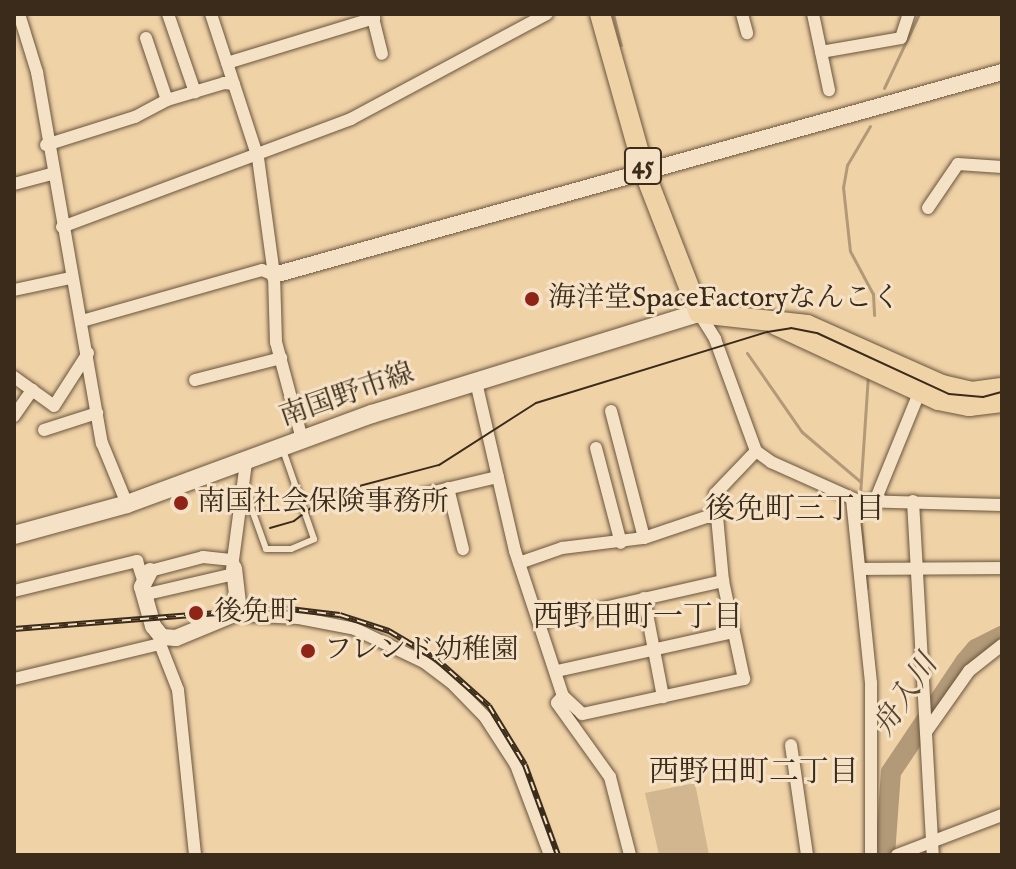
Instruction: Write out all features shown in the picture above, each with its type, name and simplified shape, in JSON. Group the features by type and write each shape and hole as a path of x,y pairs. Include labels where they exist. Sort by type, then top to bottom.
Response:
{"main road":[{"name":"45","path":"600,14 644,171 699,313"},
{"path":"699,313 765,319 922,385 959,405 1002,402"},
{"name":"南国野市線","path":"14,535 127,504 246,463 302,439 699,313"},
{"path":"922,385 963,391 1002,388"}],"street":[{"path":"19,14 37,72 46,145 107,460 127,504"},
{"path":"168,14 195,92"},
{"path":"211,14 258,158 274,275 281,358 302,439"},
{"path":"62,227 258,158 376,107 547,14"},
{"path":"742,14 747,33"},
{"path":"813,14 829,90"},
{"path":"821,52 901,38 909,14"},
{"path":"227,63 373,16 382,54"},
{"path":"146,38 167,100"},
{"path":"82,321 262,270 274,275 1002,72"},
{"path":"46,145 135,117 167,100 234,84"},
{"path":"928,208 958,164 1002,167"},
{"path":"14,184 52,174"},
{"path":"14,290 70,278"},
{"path":"699,313 715,339 756,451 852,499 1002,505"},
{"path":"14,377 54,406 88,353"},
{"path":"195,380 281,358"},
{"path":"476,382 519,563 542,622 563,696 582,714 744,679 723,581 715,494 756,451"},
{"path":"875,501 922,385"},
{"path":"14,416 32,390"},
{"path":"611,411 644,538"},
{"path":"44,430 97,413"},
{"path":"596,448 621,543"},
{"path":"236,615 240,606 233,567 246,463"},
{"path":"421,495 498,477"},
{"path":"448,488 463,549"},
{"path":"852,499 871,683 871,855"},
{"path":"913,501 933,855"},
{"path":"519,563 562,548 644,538 715,514"},
{"path":"145,582 203,557 233,567"},
{"path":"14,591 137,561 145,582 153,626 178,690 195,855"},
{"path":"145,582 233,567"},
{"path":"860,569 1002,568"},
{"path":"542,622 723,581"},
{"path":"644,598 663,697"},
{"path":"14,679 187,636 236,615 299,618 355,629 424,662 451,682 485,717 516,765 550,855"},
{"path":"557,671 733,632"},
{"path":"926,730 969,671 1002,645"},
{"path":"563,696 557,703 610,777 630,855"},
{"path":"791,745 807,855"},
{"path":"897,855 1002,815"}],"lane":[{"path":"245,489 266,549 291,549 314,539 282,448"}],"shaded area":[{"path":"695,783 709,855 659,855 645,793"}],"waterway":[{"path":"613,14 621,45"},
{"path":"884,88 919,14"},
{"path":"870,126 847,165 843,187 850,251 873,294 874,315"},
{"path":"747,353 802,432 861,482"},
{"path":"860,495 868,375"},
{"path":"859,506 865,564"},
{"path":"866,571 867,588"},
{"name":"舟入川","path":"885,855 891,772 965,662 976,649 1002,636"}],"tram line":[{"path":"270,528 294,521 329,494 439,465 536,403 767,332 791,328 817,333 949,394 983,397 1002,392"}],"railway":[{"path":"14,629 281,608 340,615 389,631 436,659 489,706 525,765 558,855"}],"place":[{"name":"海洋堂SpaceFactoryなんこく","path":"532,299"},
{"name":"南国社会保険事務所","path":"181,503"},
{"name":"後免町","path":"196,613"},
{"name":"フレンド幼稚園","path":"308,651"}],"district":[{"name":"後免町三丁目","path":"795,510"},
{"name":"西野田町一丁目","path":"638,618"},
{"name":"西野田町二丁目","path":"754,773"}]}
